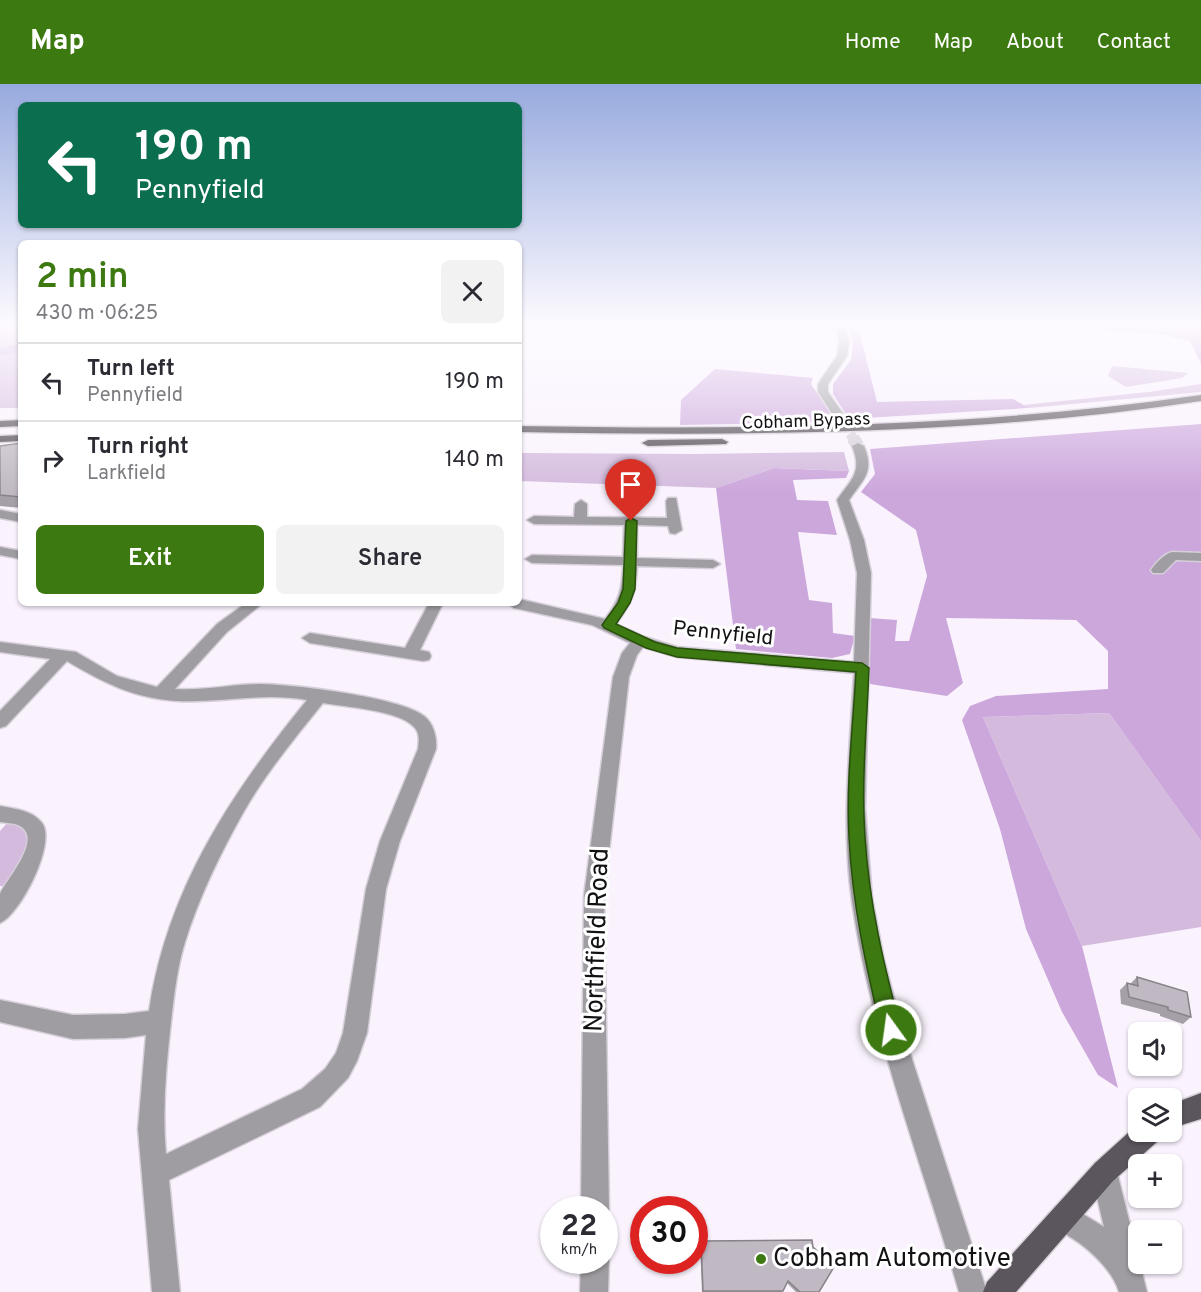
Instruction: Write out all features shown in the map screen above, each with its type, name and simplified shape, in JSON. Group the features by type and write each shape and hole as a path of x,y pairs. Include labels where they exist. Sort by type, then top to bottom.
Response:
{"highway":[{"name":"Cobham Bypass","path":"522,429 748,431 904,425 1051,417 1201,398"},
{"name":"Cobham Bypass","path":"522,440 691,443 870,438 1092,423 1201,410"},
{"path":"0,424 18,423"},
{"path":"0,429 18,428"}],"main road":[{"path":"1182,1113 1201,1106"},
{"path":"997,1292 1104,1173 1138,1142"}],"street":[{"path":"827,379 823,384 824,392 842,421"},
{"path":"858,446 865,462 864,471 843,500 857,540 864,573 856,808 862,898 873,960 891,1030 973,1292"},
{"path":"534,520 631,521 674,526 672,501"},
{"path":"580,520 581,504"},
{"path":"0,514 18,517"},
{"path":"608,625 627,596 631,581 631,521"},
{"path":"0,551 18,554"},
{"path":"1158,570 1172,556 1201,557"},
{"path":"532,559 631,561 678,558 713,564"},
{"name":"Pennyfield","path":"522,604 608,625 640,641 663,649 691,654 862,668"},
{"path":"161,693 229,622 252,606"},
{"path":"310,638 416,655 435,606"},
{"name":"Northfield Road","path":"595,1196 594,896 621,677 627,658 640,641"},
{"path":"0,647 63,655 82,661 102,675 123,684 161,693 192,695 261,690 319,696 409,714 420,722 428,737 427,749 390,841 376,889 352,1046 341,1069 311,1098 155,1173"},
{"path":"0,722 63,655"},
{"path":"166,1292 151,1130 153,1072 165,981 174,942 205,866 252,782 319,696"},
{"path":"0,814 29,822 34,826 39,838 33,857 0,913"},
{"path":"0,1011 73,1027 124,1026 160,1021"},
{"path":"1104,1173 1130,1282"},
{"path":"1065,1217 1093,1236 1130,1282"},
{"path":"594,1292 595,1274"}],"shaded area":[{"path":"0,379 18,379 18,408 0,408"},
{"path":"704,379 813,379 811,384 836,422 680,425 681,400"},
{"path":"836,379 871,379 877,402 1013,399 1029,408 849,419 833,394 833,384"},
{"path":"1114,379 1173,379 1126,387"},
{"path":"1201,384 1201,392 1029,408 1023,405 1149,392"},
{"path":"1201,424 1201,841 1109,713 983,717 1082,946 1118,1088 1098,1075 1062,1012 1026,929 1000,829 962,720 970,706 996,696 1108,689 1108,651 1076,620 946,618 963,683 947,696 870,684 869,618 897,620 895,641 909,641 927,576 916,530 861,492 875,474 870,449"},
{"path":"844,452 849,471 774,468 716,488 522,481 522,453"},
{"path":"774,468 849,471 846,478 793,480 797,500 828,501 837,535 798,532 809,600 832,603 833,633 855,636 850,654 832,658 736,649 716,488"},
{"path":"1109,713 1201,841 1201,927 1082,946 983,717"},
{"path":"8,822 17,824 28,831 31,841 8,887 0,886 0,831"}],"building":[{"path":"18,443 18,497 0,495 0,446"},
{"path":"1137,977 1187,992 1191,1017 1168,1010 1168,1007 1129,997 1127,983 1138,986"},
{"name":"Cobham Automotive","path":"812,1240 813,1247 834,1267 819,1292 800,1292 788,1281 783,1291 703,1291 702,1274 708,1274 708,1241"}],"tunnel":[{"path":"842,421 854,440"},
{"path":"853,438 858,446"}],"place":[{"name":"Cobham Automotive","path":"761,1259"}],"route":[{"path":"631,521 631,581 624,603 608,625 650,645 677,652 862,668 856,808 857,837 862,898 873,960 891,1030"}]}
